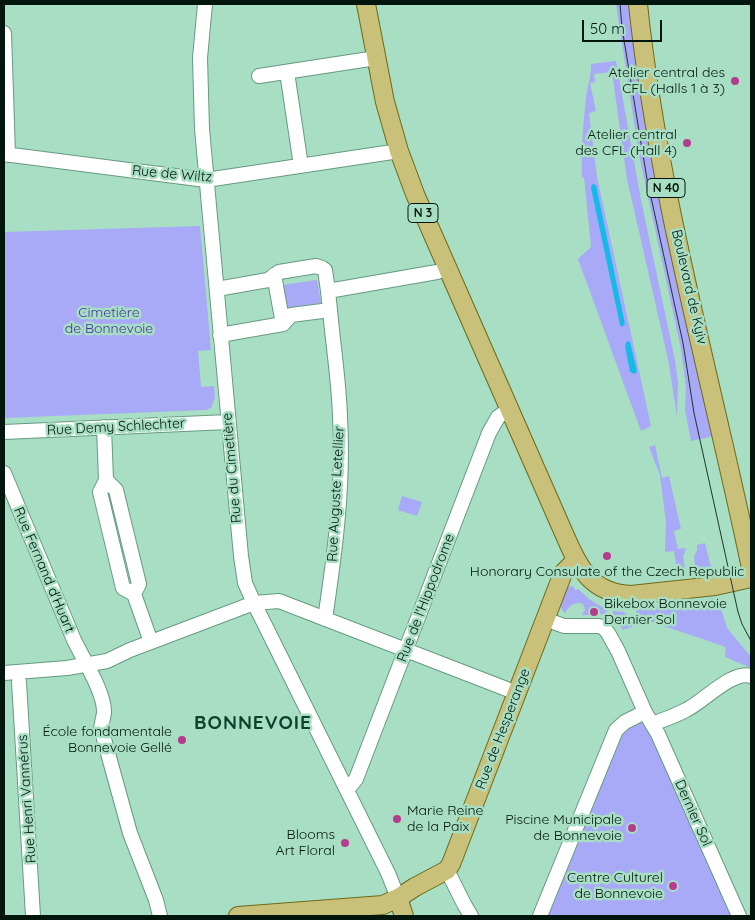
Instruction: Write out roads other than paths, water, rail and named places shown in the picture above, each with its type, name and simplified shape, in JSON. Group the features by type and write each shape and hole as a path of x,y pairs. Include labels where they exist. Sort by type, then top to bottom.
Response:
{"main road":[{"name":"N 3","path":"366,4 385,102 399,150 415,194 576,560 590,579 599,586 620,594 631,595 715,586 751,578"},
{"name":"Boulevard de Kyiv","path":"638,4 648,88 665,183 751,568"},
{"name":"Rue de Hesperange","path":"448,870 563,573 576,560"},
{"path":"238,916 375,906 398,898 414,887 448,870"},
{"path":"398,898 404,916"}],"street":[{"name":"Rue du Cimetière","path":"205,4 200,81 206,180 240,556 246,583 254,603 388,873 398,898"},
{"path":"4,33 6,155"},
{"path":"259,76 376,58"},
{"path":"286,72 301,166"},
{"name":"Rue de Wiltz","path":"6,155 206,180 399,150"},
{"name":"Rue Auguste Letellier","path":"274,275 279,272 320,266 325,270 340,417 340,468 335,548 325,619"},
{"path":"328,291 437,272 447,268"},
{"path":"217,289 268,280 274,275 283,324"},
{"path":"220,335 283,324 291,315 330,310"},
{"name":"Rue de l'Hippodrome","path":"347,790 356,779 489,433 498,417 510,409"},
{"name":"Rue Demy Schlechter","path":"4,432 228,422"},
{"path":"104,427 106,480 100,492 123,588 134,594 150,642"},
{"name":"Rue Fernand d'Huart","path":"4,473 74,640 95,679 104,711 101,728 130,833 156,900 160,916"},
{"path":"4,673 87,666 107,661 150,642 254,603 279,601 517,693"},
{"name":"Dernier Sol","path":"545,619 564,626 594,625 604,628 618,650 739,916"},
{"path":"652,724 687,710 735,678 751,676"},
{"name":"Rue Henri Vannérus","path":"19,682 33,916"},
{"path":"540,916 616,730 625,722 645,712"},
{"path":"448,870 464,904 472,916"}],"tram line":[{"path":"620,4 622,28 647,179 683,343 694,413 738,612 751,641"}],"place":[{"name":"Atelier central des CFL (Halls 1 à 3)","path":"735,81"},
{"name":"Atelier central des CFL (Hall 4)","path":"687,143"},
{"name":"Honorary Consulate of the Czech Republic","path":"607,556"},
{"name":"Bikebox Bonnevoie Dernier Sol","path":"594,612"},
{"name":"École fondamentale Bonnevoie Gellé","path":"182,740"},
{"name":"Marie Reine de la Paix","path":"397,819"},
{"name":"Piscine Municipale de Bonnevoie","path":"632,828"},
{"name":"Blooms Art Floral","path":"345,843"},
{"name":"Centre Culturel de Bonnevoie","path":"673,886"}],"district":[{"name":"BONNEVOIE","path":"253,723"}],"park label":[{"name":"Cimetière de Bonnevoie","path":"109,322"}]}
